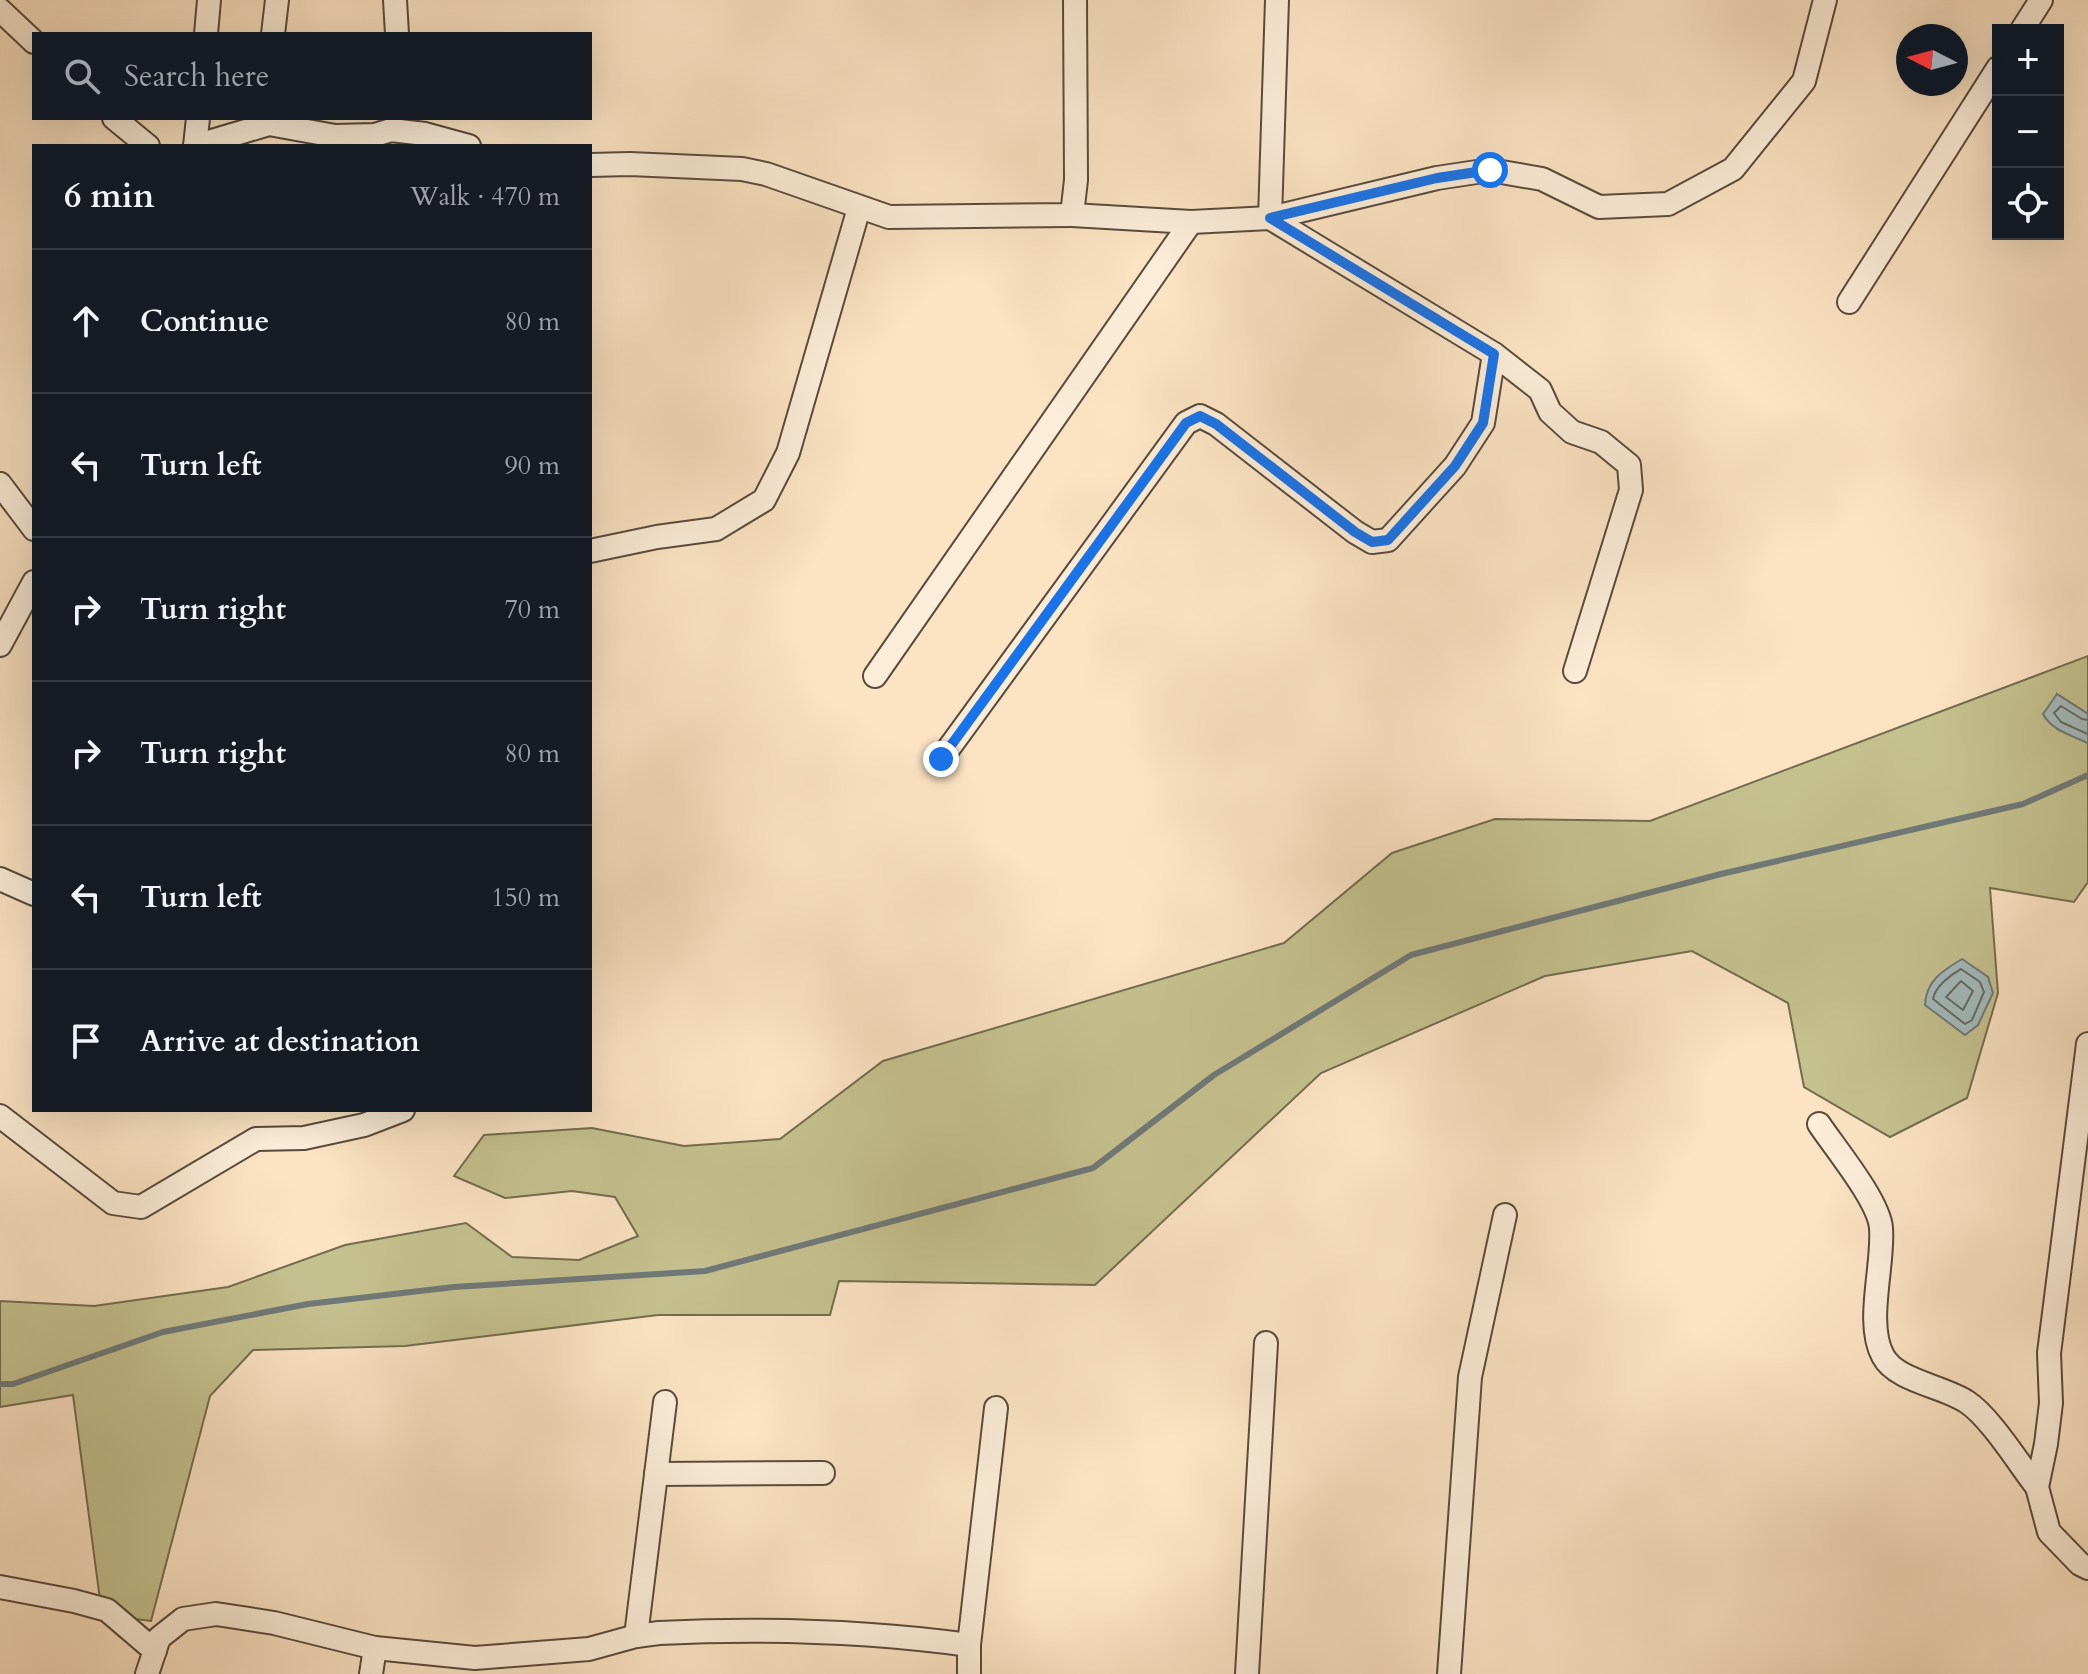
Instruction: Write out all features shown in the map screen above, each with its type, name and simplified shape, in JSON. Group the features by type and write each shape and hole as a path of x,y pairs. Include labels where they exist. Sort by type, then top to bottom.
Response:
{"street":[{"path":"206,32 209,0"},
{"path":"273,32 277,0"},
{"path":"395,0 397,32"},
{"path":"1072,215 1076,180 1075,0"},
{"path":"1270,218 1277,0"},
{"path":"592,165 742,169 766,174 889,217 1072,215 1191,222 1270,218 1437,178 1490,170 1542,179 1599,207 1668,204 1733,169 1804,81 1825,0"},
{"path":"2026,24 2041,0"},
{"path":"0,10 32,40"},
{"path":"1849,302 1992,77"},
{"path":"116,120 146,144"},
{"path":"195,144 198,120"},
{"path":"201,144 270,121 335,136 375,135 393,124 462,144"},
{"path":"592,551 716,529 764,500 788,453 859,208"},
{"path":"1270,218 1494,354 1540,390 1550,412 1572,432 1601,442 1629,465 1631,490 1575,671"},
{"path":"875,676 1191,222"},
{"path":"941,759 1186,423 1200,416 1216,424 1355,532 1372,542 1388,540 1455,466 1483,423 1494,354"},
{"path":"0,484 32,526"},
{"path":"0,645 32,586"},
{"path":"0,879 32,893"},
{"path":"2037,1487 2049,1417 2049,1353 2088,1044"},
{"path":"0,1116 113,1203 141,1207 256,1139 304,1138 364,1125 398,1112"},
{"path":"1819,1124 1873,1204 1881,1227 1876,1326 1880,1352 1889,1367 1968,1402 2037,1487 2049,1532 2080,1564 2088,1568"},
{"path":"1449,1674 1470,1377 1505,1215"},
{"path":"1247,1674 1266,1343"},
{"path":"636,1636 665,1402"},
{"path":"969,1674 969,1645 996,1408"},
{"path":"656,1474 823,1473"},
{"path":"0,1587 107,1610 155,1651"},
{"path":"147,1674 159,1638 183,1619 216,1614 274,1623 375,1648 475,1658 589,1649 636,1636 685,1632 816,1630 910,1636 969,1645"},
{"path":"371,1674 375,1648"}],"shaded area":[{"path":"2088,656 2088,714 2057,694 2057,729 2088,743 2088,882 2074,902 1990,888 1998,993 1967,1098 1890,1137 1804,1087 1788,1003 1692,951 1545,976 1321,1073 1095,1285 839,1281 830,1315 658,1315 405,1346 253,1350 210,1396 151,1621 102,1615 73,1395 0,1407 0,1301 94,1306 228,1287 345,1245 466,1223 512,1257 579,1260 638,1236 615,1197 572,1191 505,1198 454,1176 484,1135 592,1128 684,1146 780,1139 883,1061 1284,943 1392,853 1495,819 1650,821"}],"water":[{"path":"2057,694 2088,714 2088,743 2057,728 2043,714"},
{"path":"1962,959 1988,977 1993,993 1978,1025 1965,1035 1925,1005 1932,983"}],"waterway":[{"path":"0,1384 13,1384 163,1332 308,1304 454,1287 705,1271 1093,1168 1214,1075 1411,955 1721,874 2023,804 2088,775"}],"route":[{"path":"941,759 1186,423 1200,416 1216,424 1355,532 1372,542 1388,540 1455,466 1483,423 1494,354 1270,218 1437,178 1490,170"}]}
